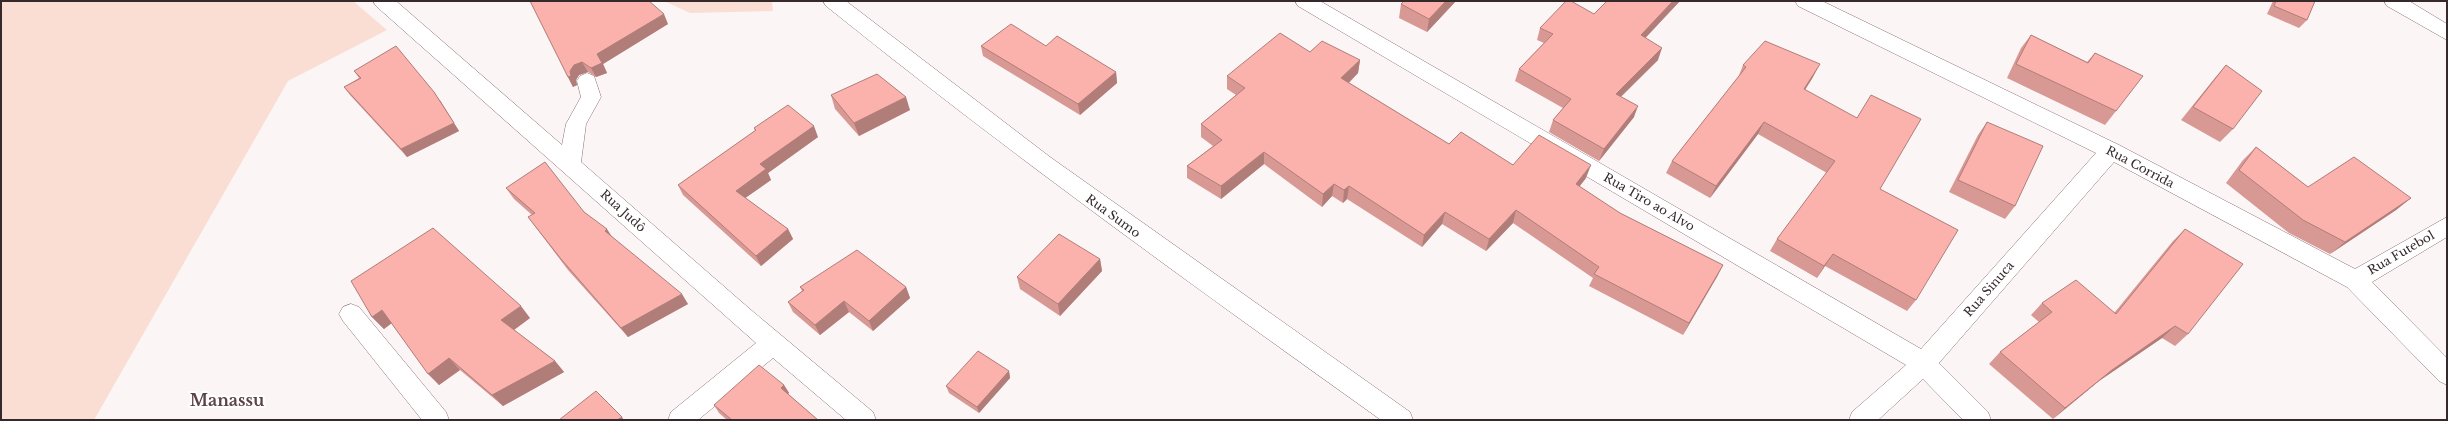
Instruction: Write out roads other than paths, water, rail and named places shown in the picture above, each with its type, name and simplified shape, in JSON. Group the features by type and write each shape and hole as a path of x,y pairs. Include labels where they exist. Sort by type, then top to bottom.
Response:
{"street":[{"name":"Rua Judô","path":"383,1 570,164 772,344 864,420"},
{"name":"Rua Sumo","path":"833,1 928,79 1130,229 1401,420"},
{"name":"Rua Tiro ao Alvo","path":"1305,1 1924,363 1979,420"},
{"name":"Rua Corrida","path":"1805,1 2111,151 2355,280 2447,374"},
{"path":"2394,1 2447,33"},
{"path":"570,164 576,124 591,97 587,81"},
{"name":"Rua Sinuca","path":"1861,420 1924,363 2111,151"},
{"name":"Rua Futebol","path":"2355,280 2447,226"},
{"path":"352,314 437,420"},
{"path":"680,420 772,344"}],"district":[{"name":"Manassu","path":"227,400"}]}
